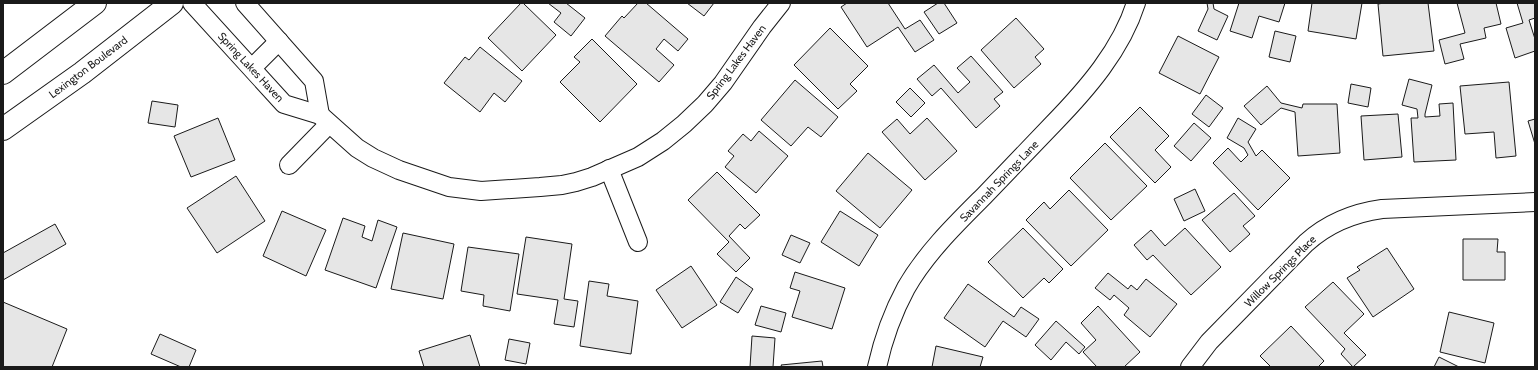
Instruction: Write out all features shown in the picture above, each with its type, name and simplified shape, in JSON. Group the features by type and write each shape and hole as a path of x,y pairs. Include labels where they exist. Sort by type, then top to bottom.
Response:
{"main road":[{"path":"3,73 95,3"},
{"name":"Lexington Boulevard","path":"3,130 82,73 172,3"}],"street":[{"name":"Spring Lakes Haven","path":"192,3 284,104 324,120 357,148 373,158 434,183 459,189 488,190 562,185 592,177 638,157 663,141 705,104 723,83 762,27 781,3"},
{"path":"245,3 314,81 324,120 289,166"},
{"name":"Savannah Springs Lane","path":"877,367 896,308 917,272 952,230 1093,81 1118,42 1136,3"},
{"path":"252,68 279,41"},
{"path":"609,170 638,242"},
{"name":"Willow Springs Place","path":"1190,367 1209,342 1306,243 1317,233 1341,220 1364,212 1382,209 1535,202"}],"building":[{"path":"521,3 523,3 556,35 522,71 488,38"},
{"path":"548,3 566,3 585,18 571,36 554,22 561,13"},
{"path":"638,3 646,3 688,39 678,51 664,39 656,49 674,65 659,82 605,36 622,16 624,18"},
{"path":"687,3 714,3 704,16"},
{"path":"847,3 888,3 905,29 920,20 934,40 915,52 898,27 867,47 841,7"},
{"path":"938,3 944,3 957,23 939,34 924,12"},
{"path":"1207,3 1213,3 1214,9 1228,16 1217,40 1198,31 1208,9"},
{"path":"1239,3 1285,3 1279,22 1259,16 1252,38 1230,31"},
{"path":"1312,3 1362,3 1356,39 1308,31"},
{"path":"1428,3 1434,51 1383,56 1378,4"},
{"path":"1457,3 1496,3 1501,24 1484,28 1486,38 1460,44 1464,59 1445,64 1439,40 1465,33"},
{"path":"1517,3 1535,3 1535,18 1529,20 1535,39 1535,51 1515,58 1506,28 1523,23"},
{"path":"1016,18 1044,49 1035,57 1041,64 1014,88 981,50"},
{"path":"830,28 868,66 850,84 857,91 838,109 794,65"},
{"path":"1275,31 1296,36 1290,62 1269,57"},
{"path":"1178,36 1219,57 1200,94 1159,73"},
{"path":"592,39 637,84 600,122 560,82 580,62 574,57"},
{"path":"480,47 522,81 505,102 494,93 480,112 444,83 465,57 469,60"},
{"path":"971,56 1003,92 994,99 1000,106 976,128 941,88 932,96 917,79 934,65 958,93 970,82 957,68"},
{"path":"1409,79 1432,85 1425,117 1440,116 1439,104 1453,103 1456,160 1414,162 1411,118 1418,118 1417,109 1402,105"},
{"path":"795,80 838,117 821,137 808,127 791,146 761,120"},
{"path":"1509,82 1516,156 1496,158 1494,132 1465,134 1460,86"},
{"path":"1351,84 1371,88 1368,107 1348,103"},
{"path":"1267,86 1281,103 1302,108 1303,104 1337,104 1340,153 1298,156 1295,112 1281,108 1261,125 1244,106"},
{"path":"910,88 925,103 911,117 896,102"},
{"path":"1206,95 1223,108 1209,127 1192,114"},
{"path":"152,101 178,105 175,127 148,123"},
{"path":"1140,107 1169,136 1155,150 1171,167 1155,183 1110,137"},
{"path":"1398,114 1402,157 1364,160 1361,116"},
{"path":"218,118 235,160 191,177 174,136"},
{"path":"927,118 957,151 925,180 882,132 897,119 910,134"},
{"path":"1238,118 1256,129 1248,142 1256,156 1262,150 1290,178 1258,210 1213,163 1228,148 1241,162 1248,155 1244,148 1227,138"},
{"path":"1535,119 1535,144 1528,121"},
{"path":"1194,123 1211,138 1191,161 1174,146"},
{"path":"759,131 788,156 756,193 725,167 734,156 728,151 743,134 751,141"},
{"path":"1105,143 1147,186 1111,220 1070,178"},
{"path":"868,153 912,190 880,228 836,191"},
{"path":"717,172 760,215 745,229 740,224 729,236 750,258 736,272 717,254 729,242 688,200"},
{"path":"236,176 265,221 217,253 187,208"},
{"path":"1195,189 1205,211 1184,221 1174,199"},
{"path":"1069,190 1108,230 1071,266 1026,220 1044,202 1050,209"},
{"path":"1234,193 1255,216 1243,226 1250,234 1230,252 1202,220"},
{"path":"282,211 326,230 306,276 263,256"},
{"path":"840,211 878,235 859,266 821,242"},
{"path":"343,218 365,226 362,237 372,241 378,220 397,227 376,288 325,270"},
{"path":"55,224 66,244 3,280 3,253"},
{"path":"1023,228 1063,269 1049,283 1044,278 1023,298 988,262"},
{"path":"1185,228 1221,267 1191,295 1153,255 1147,260 1134,245 1151,230 1165,246"},
{"path":"403,233 454,244 443,299 391,289"},
{"path":"791,235 810,243 800,263 782,255"},
{"path":"526,237 572,244 564,299 578,301 574,327 554,324 558,300 517,294"},
{"path":"1463,239 1498,239 1497,252 1505,252 1505,280 1463,280"},
{"path":"468,247 519,254 510,311 483,306 484,295 461,291"},
{"path":"1387,248 1414,289 1373,317 1347,278 1360,270 1357,267"},
{"path":"691,266 717,305 682,328 656,290"},
{"path":"795,272 845,288 832,329 792,317 800,291 790,288"},
{"path":"1108,273 1128,289 1131,285 1137,290 1146,279 1177,304 1150,337 1124,315 1129,308 1114,295 1110,300 1095,288"},
{"path":"736,277 753,289 738,313 720,302"},
{"path":"589,281 609,284 607,296 638,301 631,354 580,346"},
{"path":"1333,282 1364,314 1344,333 1366,355 1353,367 1341,354 1345,349 1305,307"},
{"path":"968,284 1014,317 1021,307 1039,319 1026,337 1003,321 985,347 944,318"},
{"path":"3,302 67,329 52,367 3,367"},
{"path":"761,306 786,313 781,332 755,325"},
{"path":"1098,306 1140,352 1124,367 1097,367 1083,352 1096,340 1081,323"},
{"path":"1449,312 1494,323 1485,363 1440,352"},
{"path":"1056,321 1085,347 1079,354 1066,342 1051,360 1035,345"},
{"path":"1291,326 1324,361 1319,366 1321,367 1271,367 1260,356"},
{"path":"160,334 196,350 189,367 181,367 151,354"},
{"path":"470,335 480,367 424,367 419,351"},
{"path":"752,336 775,338 773,367 750,367"},
{"path":"509,339 530,343 526,364 505,360"},
{"path":"936,346 983,357 980,367 932,367"},
{"path":"1439,357 1459,367 1434,367"},
{"path":"822,361 823,367 782,367 781,365"}]}
